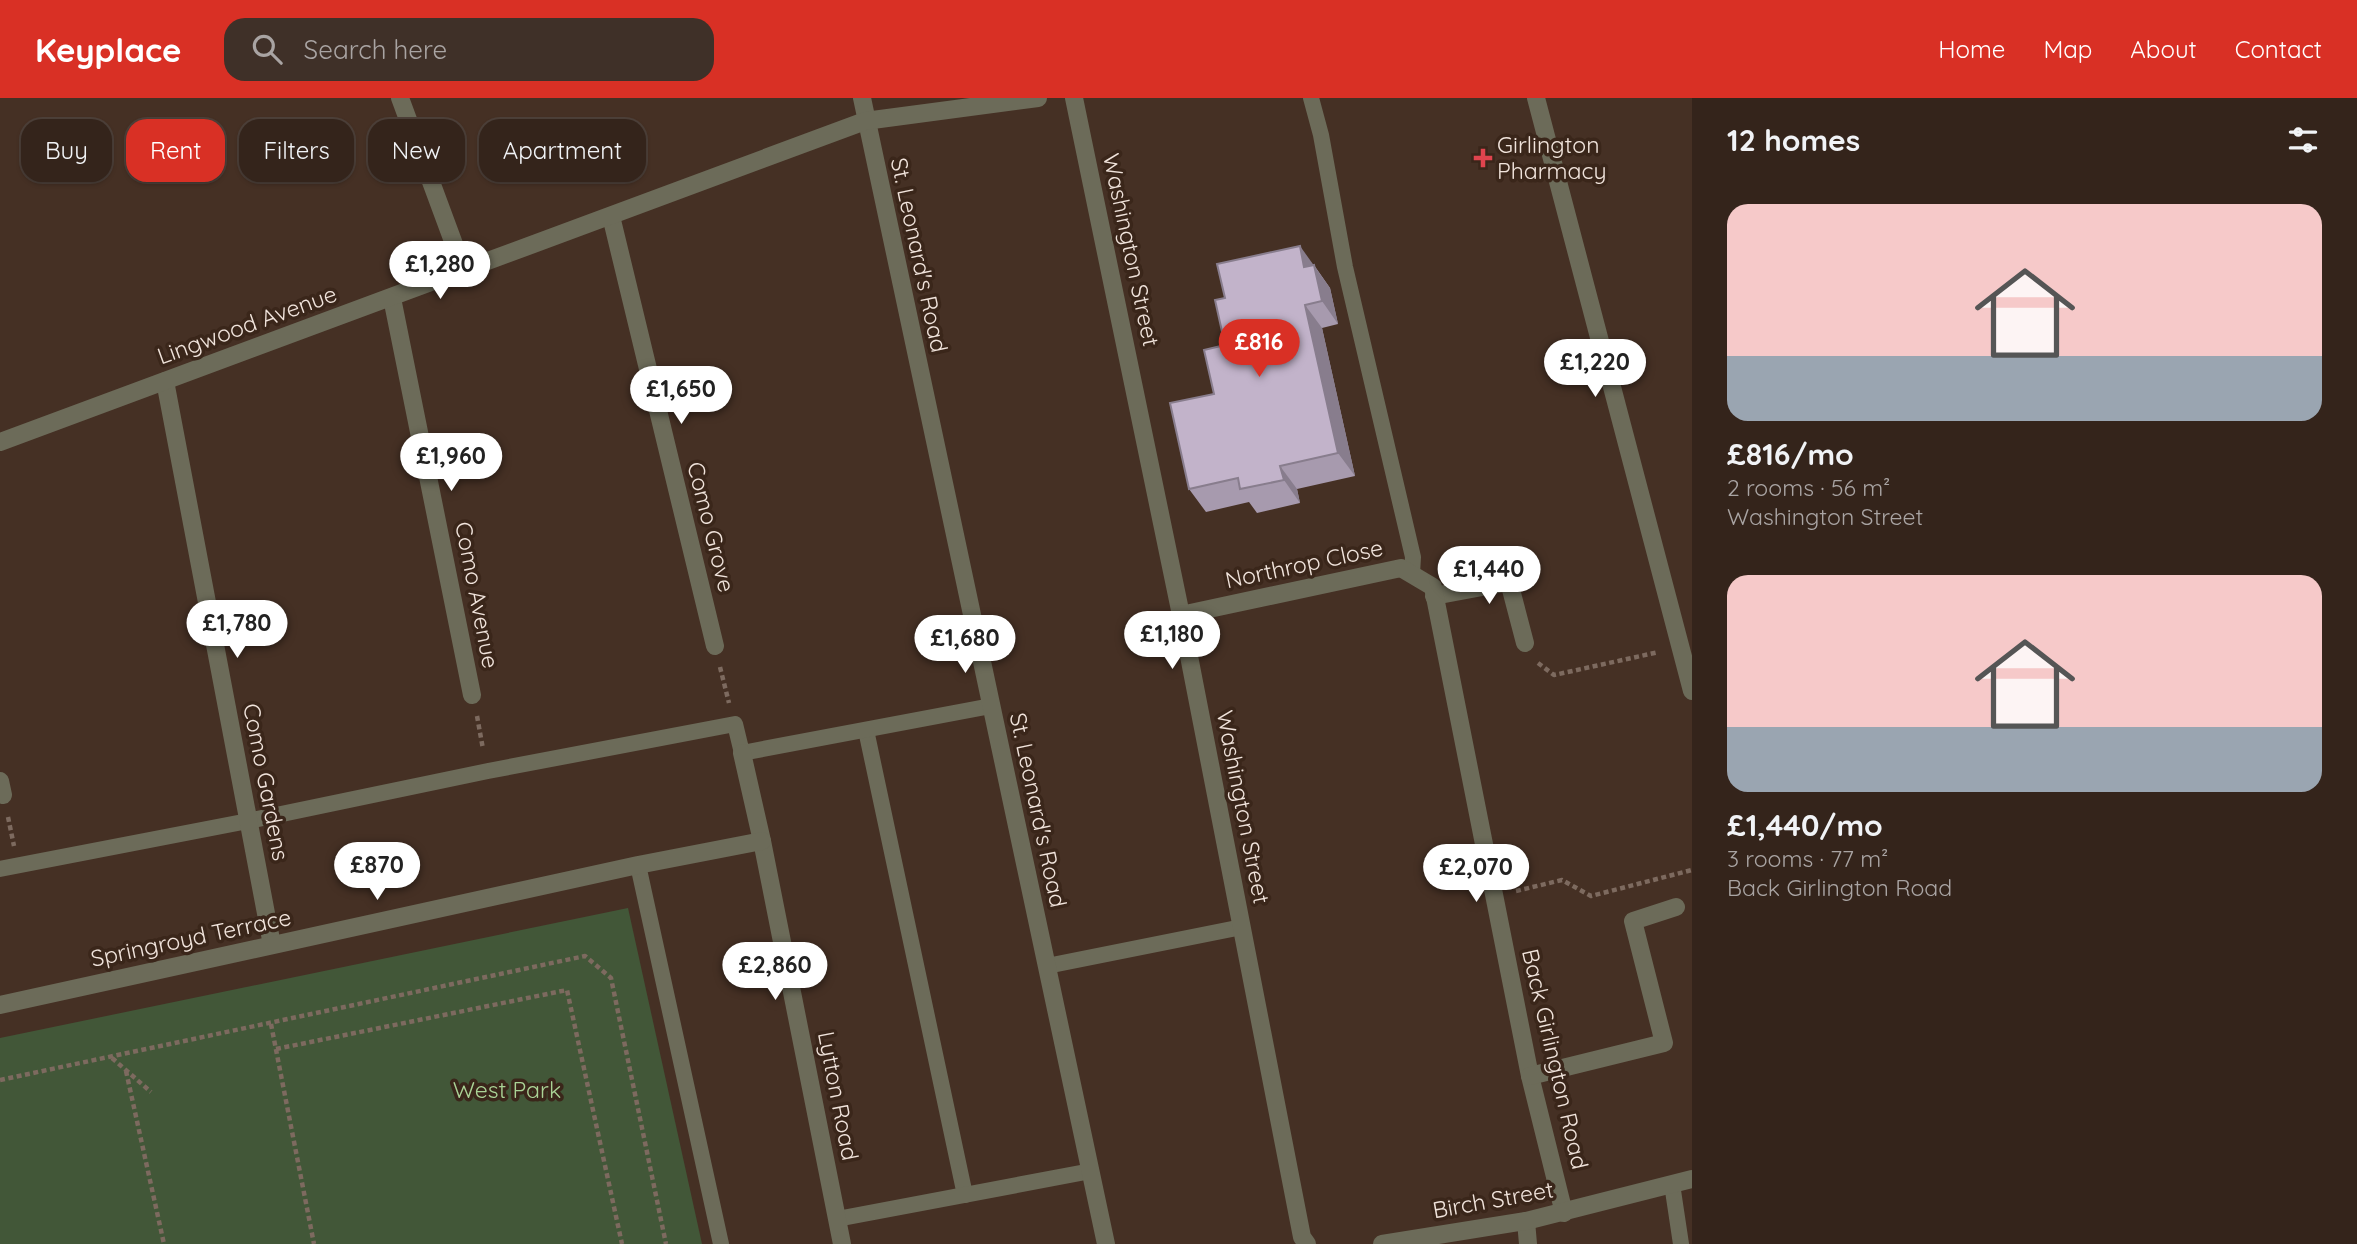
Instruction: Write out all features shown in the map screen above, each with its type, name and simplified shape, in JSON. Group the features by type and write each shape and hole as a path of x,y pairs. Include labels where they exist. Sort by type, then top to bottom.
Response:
{"street":[{"path":"401,98 464,271"},
{"name":"St. Leonard's Road","path":"862,98 1106,1244"},
{"name":"Lingwood Avenue","path":"0,442 865,121 1038,98"},
{"name":"Washington Street","path":"1074,98 1181,615 1304,1241"},
{"path":"1535,98 1691,680"},
{"name":"Como Grove","path":"611,216 715,646"},
{"name":"Como Avenue","path":"392,298 472,695"},
{"name":"Como Gardens","path":"165,381 272,945"},
{"name":"Northrop Close","path":"1181,615 1401,568 1433,591"},
{"path":"1433,591 1509,582 1525,643"},
{"name":"Back Girlington Road","path":"1433,591 1530,1076 1564,1213"},
{"name":"Lytton Road","path":"742,753 842,1244"},
{"name":"Springroyd Terrace","path":"0,1005 638,865 762,841"},
{"path":"1530,1076 1664,1043 1633,921 1676,907"},
{"name":"Birch Street","path":"1382,1244 1526,1221 1692,1179"},
{"path":"1526,1221 1528,1244"}],"lane":[{"path":"1311,98 1321,135 1345,267 1413,557 1412,574"},
{"path":"0,869 735,724 742,753 991,706"},
{"path":"866,730 965,1195"},
{"path":"638,865 720,1244"},
{"path":"1047,965 1242,927"},
{"path":"837,1219 1091,1171"},
{"path":"1672,1184 1681,1244"}],"path":[{"path":"1525,643 1534,660 1554,675 1680,647"},
{"path":"715,646 735,724"},
{"path":"472,695 488,771"},
{"path":"1,788 18,865"},
{"path":"1494,896 1562,880 1591,896 1692,870"},
{"path":"0,1080 585,956 611,978 666,1244"},
{"path":"276,1049 567,990 622,1244"},
{"path":"271,1024 314,1244"},
{"path":"111,1057 151,1092"},
{"path":"126,1072 164,1244"}],"green space":[{"name":"West Park","path":"628,908 702,1244 0,1244 0,1038"}],"building":[{"path":"1300,246 1304,267 1314,265 1322,301 1305,305 1338,453 1280,466 1284,480 1240,489 1238,478 1189,489 1170,403 1214,394 1204,350 1225,345 1215,300 1225,298 1217,264"}],"place":[{"name":"Girlington Pharmacy","path":"1483,158"}]}
